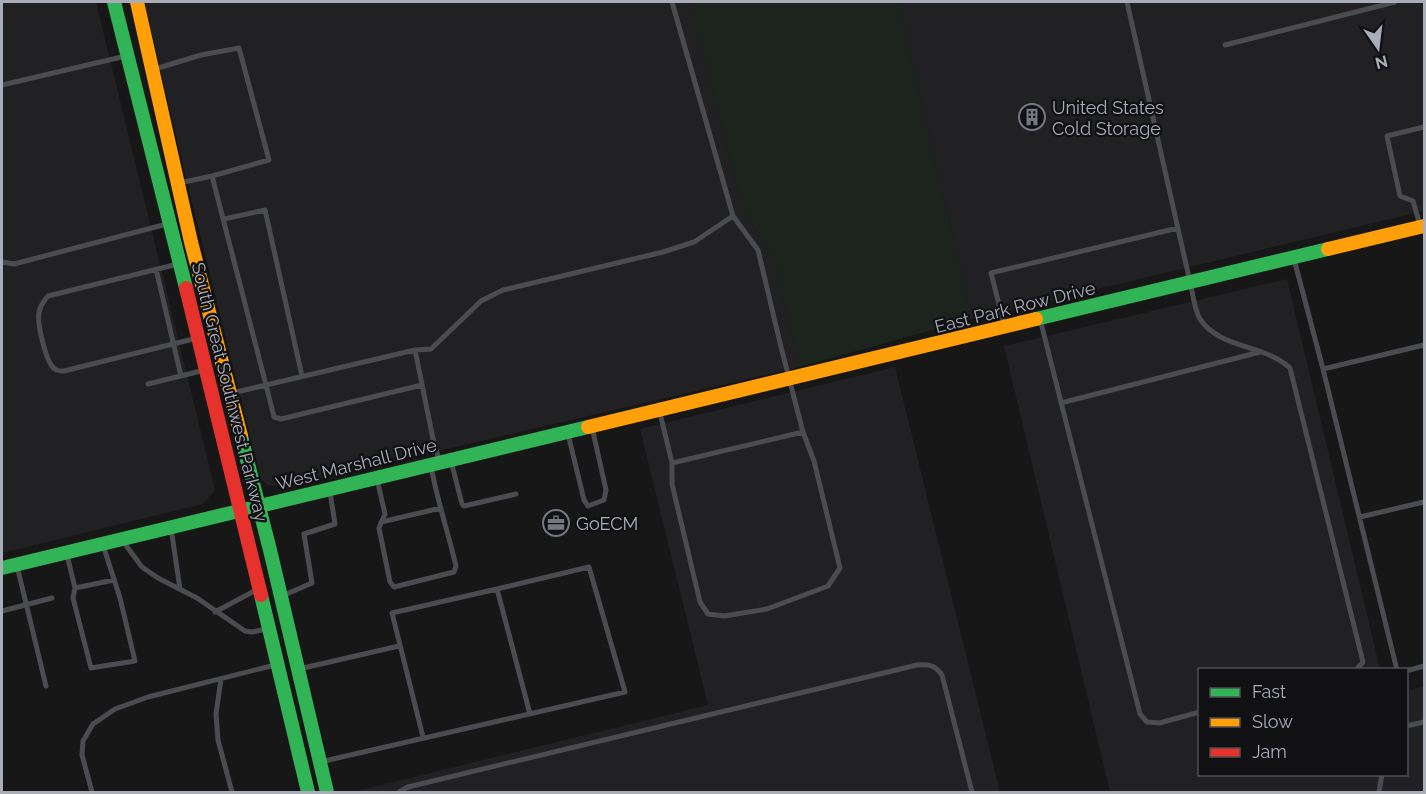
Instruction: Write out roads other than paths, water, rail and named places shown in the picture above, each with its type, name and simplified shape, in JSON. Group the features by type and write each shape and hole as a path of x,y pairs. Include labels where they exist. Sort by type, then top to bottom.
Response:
{"main road":[{"name":"South Great Southwest Parkway","path":"114,2 159,187 207,369 308,792"},
{"name":"South Great Southwest Parkway","path":"137,2 177,183 259,506 327,792"},
{"path":"159,187 177,183"},
{"name":"East Park Row Drive","path":"614,420 1423,226"},
{"name":"West Marshall Drive","path":"2,568 614,420"},
{"path":"302,766 319,762"}],"lane":[{"path":"659,409 672,463 672,484 700,602 708,614 724,616 767,609 828,586 840,568 814,461 803,432 781,347 758,250 733,216 672,2"},
{"path":"1128,2 1199,317 1214,335 1280,358 1290,368 1363,662 1357,668"},
{"path":"1225,45 1395,2"},
{"path":"152,70 201,55 239,48 269,160 177,183"},
{"path":"2,85 128,56"},
{"path":"1423,226 1413,201 1400,196 1387,136 1425,127"},
{"path":"212,176 274,417 280,419 422,385"},
{"path":"224,219 265,210 302,376"},
{"path":"230,393 415,350 431,349 482,301 503,290 684,246 694,242 733,216"},
{"path":"2,262 14,264 169,224"},
{"path":"1005,328 991,273 1178,228"},
{"path":"1294,257 1397,668"},
{"path":"179,263 48,296 42,303 39,326 50,363 55,369 64,371 198,338"},
{"path":"156,269 181,375"},
{"path":"1040,319 1140,714 1147,722 1159,723 1198,713"},
{"path":"1323,369 1425,345"},
{"path":"415,350 433,439 440,462 462,504 464,506 516,494"},
{"path":"1061,403 1262,352"},
{"path":"148,384 207,369"},
{"path":"568,431 584,500 588,506 604,500 606,490 592,425"},
{"path":"672,463 803,432"},
{"path":"376,477 385,514 379,528 390,582 394,587 454,572 456,566 441,508 440,462"},
{"path":"281,597 312,584 304,534 334,524 330,488"},
{"path":"1360,517 1425,502"},
{"path":"381,522 441,508"},
{"path":"171,527 180,589"},
{"path":"122,539 142,567 197,598 245,631 252,632 269,628"},
{"path":"66,552 75,588 73,598 91,669 135,661 120,598 103,543"},
{"path":"16,564 46,686"},
{"path":"319,762 625,692 589,567 392,613 423,737"},
{"path":"75,588 114,580"},
{"path":"216,612 260,588"},
{"path":"497,589 530,714"},
{"path":"2,611 52,598"},
{"path":"297,669 399,646"},
{"path":"92,792 82,755 83,741 93,724 115,709 148,697 278,664"},
{"path":"399,792 419,784 917,665 930,664 942,675 972,792"},
{"path":"1408,670 1425,666"},
{"path":"221,679 216,714 218,740 232,792"},
{"path":"1408,726 1425,722"},
{"path":"1379,792 1382,776"}],"place":[{"name":"United States Cold Storage","path":"1032,117"},
{"name":"GoECM","path":"556,523"}]}
